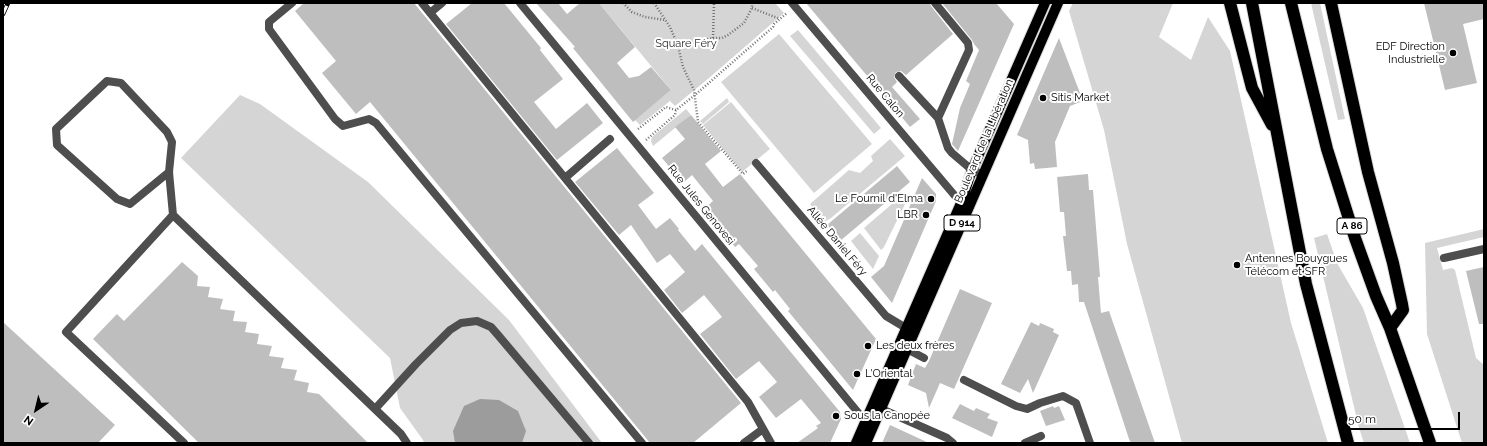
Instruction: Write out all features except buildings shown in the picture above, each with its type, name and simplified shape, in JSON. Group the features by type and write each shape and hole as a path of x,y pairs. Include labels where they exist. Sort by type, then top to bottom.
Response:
{"highway":[{"path":"1230,3 1252,88 1277,135"},
{"path":"1252,3 1306,284 1348,443"},
{"name":"A 86","path":"1291,3 1327,149 1373,289 1390,328 1430,443"},
{"path":"1332,3 1368,172 1393,263 1402,304 1403,310 1390,328"}],"main road":[{"name":"Boulevard de la Libération","path":"903,347 906,328 961,203 972,170 1045,3"},
{"name":"Boulevard de la Libération","path":"858,443 877,407 903,347 983,175 1058,3"},
{"path":"1025,48 1036,53"},
{"name":"Boulevard de la Libération","path":"858,443 865,421 877,407"}],"street":[{"path":"292,3 269,22 269,28 336,120 343,126 369,119 376,123 642,443"},
{"path":"422,3 748,402 771,443"},
{"path":"430,13 442,3"},
{"name":"Rue Jules Genovesi","path":"520,3 865,421"},
{"path":"935,3 968,43 969,50 938,118"},
{"name":"Rue Calon","path":"794,4 961,203"},
{"path":"899,76 938,118 948,148 952,154 972,170 983,175"},
{"path":"169,172 130,204 117,199 57,144 56,129 107,81 121,83 167,132 172,142 169,172 173,215 401,434 407,443"},
{"path":"565,178 610,140"},
{"name":"Allée Daniel Féry","path":"756,163 886,316 906,328"},
{"path":"173,215 66,332 184,443"},
{"path":"1444,258 1484,249"},
{"path":"375,409 416,364 450,330 461,323 477,321 490,327 498,335 589,443"},
{"path":"903,347 924,358"},
{"path":"964,380 1016,406 1027,409 1040,403 1063,396 1076,403 1090,443"},
{"path":"877,407 947,438 953,443"},
{"path":"744,443 763,429"},
{"path":"1025,443 1041,436"}],"path":[{"path":"622,3 632,12 645,17 665,20"},
{"path":"654,3 670,27 678,46 683,67 696,95 698,122 743,174 756,163"},
{"path":"713,38 714,3"},
{"path":"678,46 713,38 722,38 744,23 752,8 752,3"},
{"path":"638,146 674,115 676,110 696,95 772,27 794,4"},
{"path":"752,8 780,19"},
{"path":"630,136 666,107 676,110"}],"green space":[{"name":"Square Féry","path":"599,3 775,3 784,13 675,106 670,101 640,125 635,120 671,90"},
{"path":"1073,3 1173,3 1159,37 1191,60 1208,17 1230,51 1291,323 1328,443 1182,443 1127,244 1104,130 1069,11"},
{"path":"1311,3 1320,3 1345,119 1338,120"},
{"path":"798,30 881,128 874,134 790,36"},
{"path":"779,34 872,144 814,193 721,82"},
{"path":"240,95 260,104 368,182 509,320 602,443 424,443 400,408 390,358 181,158"},
{"path":"727,98 729,102 703,124 700,121"},
{"path":"731,102 770,149 742,172 703,125"},
{"path":"686,109 691,115 653,146 651,141 652,137"},
{"path":"890,139 905,156 831,218 824,222 810,204 849,170 860,173 873,161 871,156"},
{"path":"900,197 905,204 884,247 881,250 864,228"},
{"path":"1484,229 1484,237 1437,248 1443,270 1452,268 1455,270 1476,358 1484,365 1484,443 1462,443 1427,334 1425,243"},
{"path":"860,233 879,256 873,269 851,241"},
{"path":"1327,234 1337,263 1363,308 1410,443 1364,443 1359,428 1314,238"}],"shaded area":[{"path":"480,399 499,400 518,411 526,431 522,443 455,443 453,431 464,406"}],"railway":[{"path":"3,14 8,3"}],"place":[{"name":"EDF Direction Industrielle","path":"1453,53"},
{"name":"Sitis Market","path":"1043,98"},
{"name":"Le Fournil d'Elma","path":"931,199"},
{"name":"LBR","path":"926,215"},
{"name":"Antennes Bouygues Télécom et SFR","path":"1237,265"},
{"name":"Les deux frères","path":"868,346"},
{"name":"L'Oriental","path":"857,374"},
{"name":"Sous la Canopée","path":"836,416"}]}
